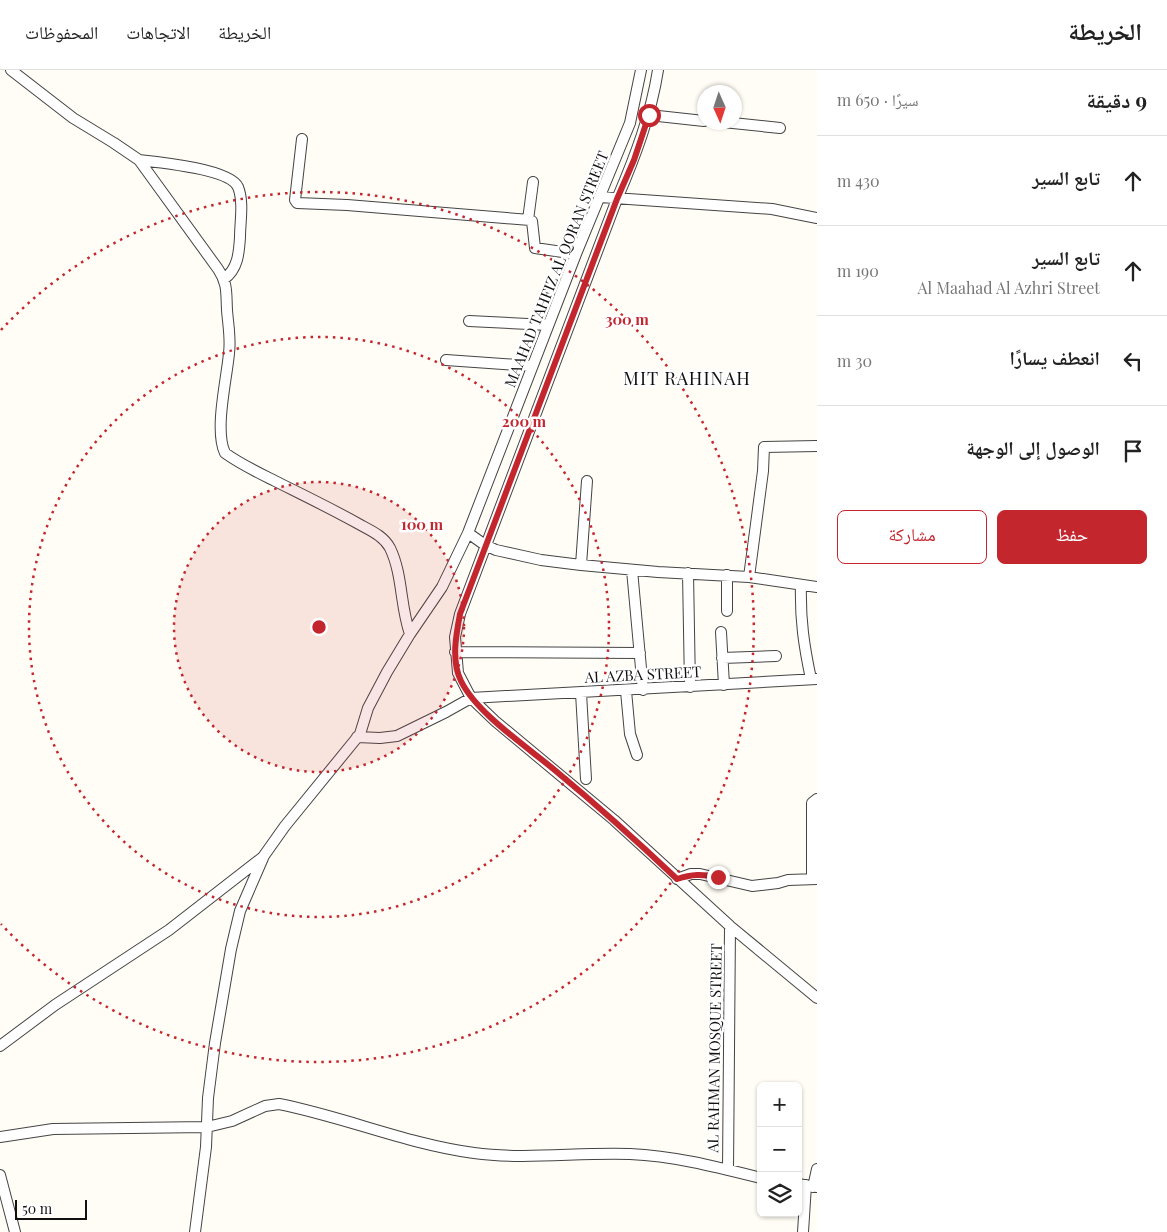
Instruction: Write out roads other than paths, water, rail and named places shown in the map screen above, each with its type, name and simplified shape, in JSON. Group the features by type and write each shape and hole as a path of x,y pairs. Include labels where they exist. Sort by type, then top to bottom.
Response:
{"street":[{"path":"11,70 73,118 139,160 224,279 230,350 223,389 222,444 225,453 382,537 389,546 400,578 406,622 410,634"},
{"name":"MAAHAD TAHFIZ AL QORAN STREET","path":"358,737 368,708 410,634 442,587 468,533 576,254 630,123 641,70"},
{"path":"658,70 654,98 634,160 617,199 460,614 455,652 458,673 471,698 495,721 614,820 730,926 817,998"},
{"path":"649,115 697,120"},
{"path":"742,124 780,128"},
{"path":"302,139 295,200 297,202 528,220 532,221 535,248 576,254"},
{"path":"139,160 163,162 210,172 232,180 236,184 241,207 238,256 235,268 224,279"},
{"path":"528,220 533,182"},
{"path":"600,197 772,209 817,218"},
{"path":"469,321 548,326"},
{"path":"446,360 532,366"},
{"path":"750,577 763,471 764,446 817,446"},
{"path":"581,565 587,481"},
{"path":"468,533 496,550 520,556 632,570 750,577 817,587"},
{"path":"632,570 643,690"},
{"path":"688,573 690,687"},
{"path":"727,575 727,611"},
{"path":"801,585 800,614 802,630 814,679"},
{"path":"721,632 724,685"},
{"path":"455,652 640,653"},
{"path":"722,658 776,656"},
{"name":"AL AZBA STREET","path":"471,698 626,691 814,679"},
{"path":"626,691 630,734 637,755"},
{"path":"581,693 586,779"},
{"path":"195,1232 208,1126 208,1098 230,949 240,911 263,857 284,826 358,737 380,738 397,736 471,698"},
{"path":"677,879 691,874 700,874 752,886 778,884 788,880 814,879 812,803 817,799"},
{"path":"0,1046 55,1006 169,930 213,898 263,857"},
{"name":"AL RAHMAN MOSQUE STREET","path":"728,1170 730,926"},
{"path":"0,1136 54,1129 208,1126 232,1121 265,1106 279,1104 423,1143 468,1152 500,1156 628,1154 662,1156 757,1177"},
{"path":"803,1232 808,1185 817,1169"},
{"path":"0,1175 15,1232"}],"district":[{"name":"MIT RAHINAH","path":"687,378"}]}
